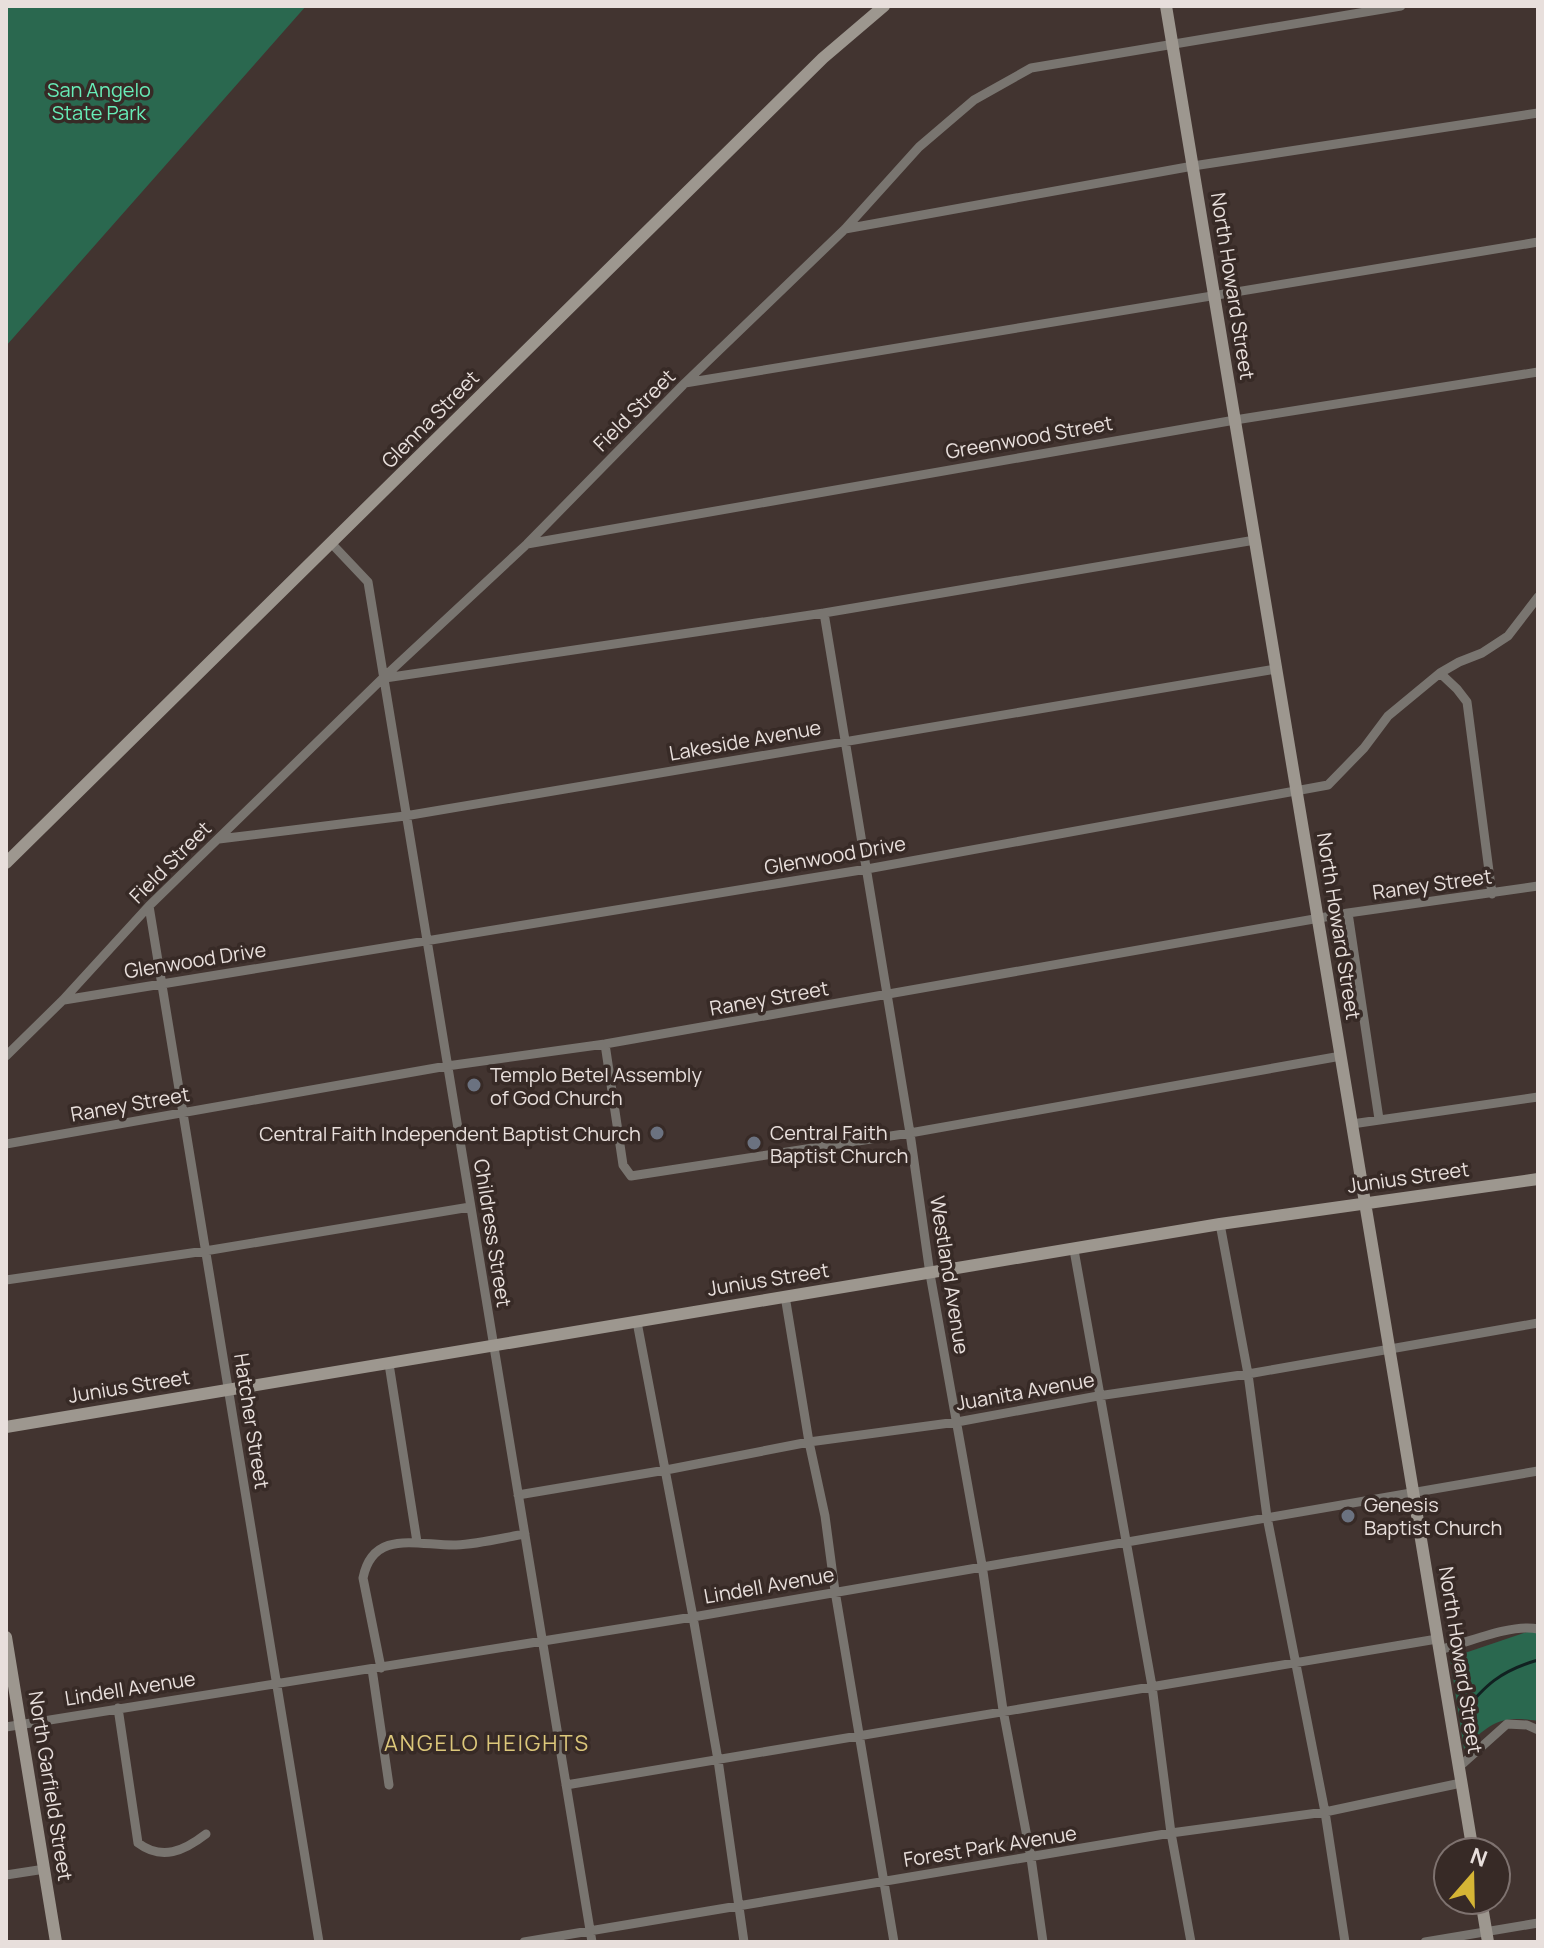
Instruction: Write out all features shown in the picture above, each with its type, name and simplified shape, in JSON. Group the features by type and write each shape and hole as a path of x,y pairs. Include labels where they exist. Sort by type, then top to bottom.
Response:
{"street":[{"name":"Glenna Street","path":"6,863 823,58 884,6"},
{"name":"North Howard Street","path":"1166,6 1470,1836"},
{"name":"Field Street","path":"6,1056 63,1000 149,906 383,678 527,544 685,383 845,229 919,147 974,100 1031,68 1401,6"},
{"path":"845,229 1193,166 1538,113"},
{"path":"685,383 1538,242"},
{"name":"Greenwood Street","path":"527,544 1235,420 1538,372"},
{"path":"383,678 824,613 1255,540"},
{"name":"Childress Street","path":"332,544 368,582 592,1937"},
{"name":"Glenwood Drive","path":"63,1000 867,869 1328,785 1364,748 1388,716 1440,673 1482,653 1508,636 1535,611 1538,597"},
{"name":"Westland Avenue","path":"824,613 910,1133 930,1274 982,1565 1003,1710 1031,1858 1043,1942"},
{"name":"Lakeside Avenue","path":"219,839 405,816 1276,669"},
{"path":"1440,673 1467,702 1492,894"},
{"name":"Raney Street","path":"6,1144 447,1066 605,1044 886,996 1348,913 1538,886"},
{"name":"Hatcher Street","path":"149,906 319,1942"},
{"path":"1348,913 1379,1119"},
{"path":"605,1044 623,1165 631,1176 910,1133 1341,1056"},
{"path":"1352,1124 1538,1097"},
{"name":"Junius Street","path":"6,1427 1220,1224 1538,1179"},
{"path":"6,1280 470,1207"},
{"path":"1220,1224 1248,1374 1267,1517 1325,1812 1345,1942"},
{"path":"1074,1250 1152,1686 1171,1833 1191,1942"},
{"path":"785,1296 809,1442 825,1516 894,1942"},
{"path":"637,1322 718,1760 744,1942"},
{"name":"Juanita Avenue","path":"518,1495 809,1442 957,1422 1538,1323"},
{"path":"389,1364 417,1542"},
{"name":"Lindell Avenue","path":"6,1727 693,1617 1538,1471"},
{"path":"389,1785 363,1578 366,1564 372,1554 384,1547 417,1542 457,1545 525,1534"},
{"path":"566,1785 1152,1686 1438,1645 1531,1627 1538,1629"},
{"name":"North Garfield Street","path":"6,1637 56,1942"},
{"path":"118,1708 138,1843 149,1851 162,1853 190,1846 206,1834"},
{"path":"1459,1767 1507,1724 1527,1725 1538,1730"},
{"name":"Forest Park Avenue","path":"524,1942 592,1937 738,1906 1171,1833 1325,1812 1461,1783"},
{"path":"6,1875 45,1869"},
{"path":"1484,1916 1487,1937"},
{"path":"1425,1942 1487,1937 1538,1923"}],"green space":[{"name":"San Angelo State Park","path":"6,6 306,6 6,346"},
{"path":"1530,1631 1538,1633 1538,1721 1514,1719 1496,1723 1464,1749 1450,1658"}],"waterway":[{"path":"1461,1715 1494,1680 1538,1660"}],"place":[{"name":"Templo Betel Assembly of God Church","path":"474,1085"},
{"name":"Central Faith Independent Baptist Church","path":"657,1133"},
{"name":"Central Faith Baptist Church","path":"754,1143"},
{"name":"Genesis Baptist Church","path":"1348,1516"}],"district":[{"name":"ANGELO HEIGHTS","path":"487,1743"}]}
